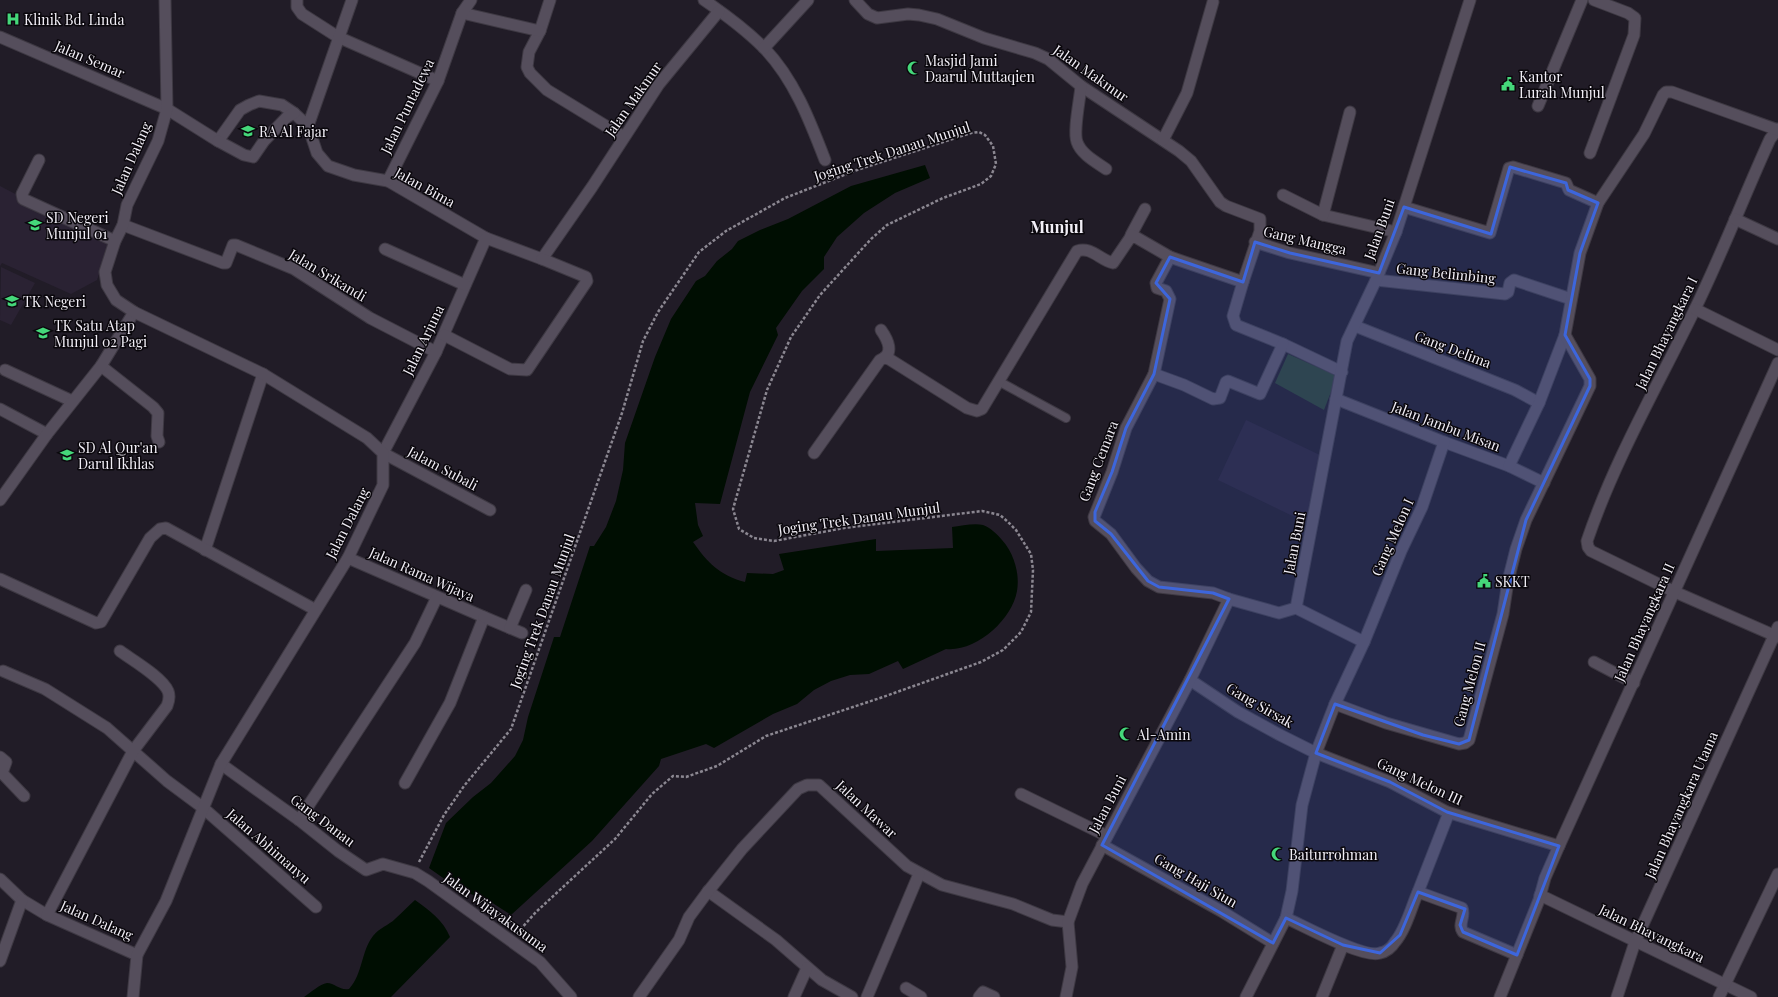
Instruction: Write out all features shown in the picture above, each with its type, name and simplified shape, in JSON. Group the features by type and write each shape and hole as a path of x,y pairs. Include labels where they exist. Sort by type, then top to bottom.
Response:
{"street":[{"name":"Jalan Dalang","path":"0,879 22,900 47,915 137,955 166,901 202,807 221,764 314,609 348,558 383,485 382,453 367,438 263,374 134,312 116,300 107,285 105,272 115,241 123,225 127,205 158,141 167,110 165,0"},
{"path":"297,0 297,7 302,14 338,37 438,81"},
{"path":"308,126 352,0"},
{"name":"Jalan Puntadewa","path":"388,181 438,81 462,14 471,0"},
{"path":"550,0 540,31 529,52 527,67 530,73 547,90 624,137"},
{"path":"704,0 764,48 784,73 803,106 825,160"},
{"path":"764,48 808,0"},
{"name":"Jalan Makmur","path":"855,0 868,14 877,18 908,14 937,19 984,38 1034,53 1048,59 1081,86 1163,140 1191,161 1220,202 1226,206 1260,219 1260,231 1255,242"},
{"name":"Jalan Buni","path":"1296,608 1347,341 1378,276 1396,232 1470,0"},
{"path":"1538,106 1582,0"},
{"path":"1590,153 1625,60 1636,26 1635,18 1628,13 1594,0"},
{"path":"1163,140 1187,93 1213,2"},
{"name":"Jalan Makmur","path":"542,259 659,84 719,11"},
{"path":"462,14 540,31"},
{"name":"Jalan Semar","path":"0,37 167,110"},
{"path":"1081,86 1077,118 1077,142 1087,156 1106,169"},
{"path":"1509,466 1539,403 1565,335 1580,253 1598,203 1644,134 1663,95 1666,92 1672,92 1778,130"},
{"name":"Jalan Bima","path":"218,141 240,110 259,101 282,105 294,113 308,126 317,153 328,166 354,175 388,181 486,238"},
{"path":"167,110 218,141 244,155 253,157 264,141 287,117 294,113"},
{"path":"1323,215 1350,112"},
{"name":"Jalan Bhayangkara I","path":"1674,592 1591,551 1588,547 1587,541 1599,506 1695,309 1770,139 1778,130"},
{"path":"39,160 22,194 23,199 115,241"},
{"path":"1404,207 1490,233 1509,168 1513,166 1566,183 1568,190 1598,203"},
{"path":"1283,194 1323,215 1396,232"},
{"path":"884,358 889,359 972,411 982,409 1000,382 1077,251 1082,249 1090,250 1113,263 1131,235 1145,209"},
{"path":"1735,219 1778,240"},
{"name":"Jalan Srikandi","path":"123,225 223,263 226,263 233,245 236,245 294,269 370,318 436,352"},
{"path":"1131,235 1170,257 1243,282"},
{"path":"444,335 510,369 527,370 587,281 586,277 486,238"},
{"name":"Jalan Arjuna","path":"382,453 436,352 486,238"},
{"name":"Gang Mangga","path":"1283,344 1241,328 1234,321 1233,316 1255,242 1290,253 1378,276"},
{"path":"385,249 465,285"},
{"path":"1170,257 1156,283 1157,288 1166,292 1170,299 1154,374 1184,385 1213,399 1220,398 1227,381 1260,394 1283,344 1342,372"},
{"name":"Gang Belimbing","path":"1378,276 1504,294 1508,292 1510,283 1514,280 1571,300"},
{"path":"1695,309 1778,350"},
{"path":"0,500 47,434 100,366 134,312"},
{"name":"Gang Delima","path":"1355,326 1515,390 1539,403"},
{"path":"814,454 880,360 884,358 890,345 881,330"},
{"path":"1544,482 1590,386 1590,379 1565,335"},
{"name":"Jalan Bhayangkara II","path":"1500,997 1540,895 1545,878 1559,846 1778,363"},
{"path":"100,366 153,407 158,413 157,436 159,442"},
{"path":"5,370 72,401"},
{"path":"205,550 263,374"},
{"name":"Gang Cemara","path":"1154,374 1126,428 1112,472 1094,512 1095,521 1111,534 1136,568 1148,581 1159,587 1213,593 1229,599"},
{"name":"Jalan Jambu Misan","path":"1336,399 1509,466 1544,482"},
{"path":"0,409 47,434"},
{"name":"Gang Melon I","path":"1364,642 1401,551 1422,507 1444,442"},
{"name":"Jalam Subali","path":"382,453 490,510"},
{"name":"Gang Melon II","path":"1335,704 1423,735 1459,744 1466,743 1469,740 1503,614 1508,581 1516,549 1526,520 1544,482"},
{"path":"0,579 96,623 103,619 150,538 160,529 166,528 314,609"},
{"name":"Jalan Rama Wijaya","path":"348,558 522,633"},
{"path":"510,628 526,590"},
{"path":"1674,592 1777,633"},
{"path":"299,820 415,643 437,597"},
{"path":"1229,599 1279,613 1296,608 1364,642 1335,704 1316,753 1307,783 1300,813 1292,891 1286,918 1246,997"},
{"name":"Jalan Buni","path":"1066,997 1072,967 1068,922 1082,884 1190,680 1229,599"},
{"name":"Jalan Rama Wijaya","path":"405,783 450,703 484,617"},
{"name":"Jalan Bhayangkara Utama","path":"1617,997 1635,942 1777,633"},
{"path":"47,915 133,751 167,706 169,699 168,691 160,681 120,651"},
{"path":"1594,662 1634,683"},
{"path":"1,672 45,689 107,728 167,781 202,807"},
{"name":"Gang Sirsak","path":"1190,680 1238,712 1316,753"},
{"name":"Gang Melon III","path":"1316,753 1390,782 1447,812 1559,846"},
{"path":"0,757 6,762 2,773 24,796"},
{"name":"Gang Danau","path":"221,764 366,870 383,864 415,873"},
{"name":"Jalan Mawar","path":"639,997 679,940 689,918 708,891 742,849 798,789 813,784 819,785 907,866 919,874 942,885 1013,904 1052,920 1068,922"},
{"name":"Gang Haji Siun","path":"1021,794 1105,840 1273,942"},
{"name":"Jalan Abhimanyu","path":"202,807 316,907"},
{"path":"1286,918 1343,945 1373,954 1380,953 1388,949 1400,935 1448,816 1447,812"},
{"name":"Jalan Wijayakusuma","path":"415,873 540,962 571,997"},
{"path":"867,997 919,874"},
{"path":"1719,997 1778,874"},
{"path":"708,891 776,940 822,980 852,997"},
{"path":"1418,892 1462,908 1463,915 1460,925 1463,932 1517,955"},
{"name":"Jalan Bhayangkara","path":"1540,895 1751,997"},
{"path":"0,961 22,900"},
{"path":"1322,997 1343,945"},
{"path":"133,997 137,955"},
{"path":"794,997 807,968"},
{"path":"906,988 921,997"},
{"path":"978,997 983,992 994,997"}],"lane":[{"path":"1000,382 1066,418"}],"path":[{"name":"Joging Trek Danau Munjul","path":"428,881 416,866 444,815 464,786 511,729 622,413 643,341 658,312 699,252 726,231 785,198 857,170 970,133 979,132 985,135 993,146 995,156 996,164 991,176 981,184 943,198 887,225 871,239 820,295 791,337 767,390 733,509 739,529 754,538 774,541 844,528 982,510 1000,515 1016,530 1031,554 1033,570 1031,612 1021,632 1004,650 981,662 884,697 766,736 717,766 686,777 673,776 652,794 615,839 536,912 511,940"}],"highlighted area":[{"path":"1510,167 1566,183 1568,190 1598,203 1580,253 1565,335 1590,379 1590,386 1526,520 1469,740 1459,744 1423,735 1335,704 1316,753 1390,782 1447,812 1559,846 1517,955 1463,932 1460,925 1465,909 1418,892 1400,935 1380,953 1343,945 1286,918 1273,943 1102,845 1229,599 1213,593 1159,587 1148,581 1111,534 1095,521 1095,512 1112,472 1126,428 1154,374 1170,299 1156,283 1170,257 1243,282 1255,242 1290,253 1379,273 1404,207 1491,234"}],"shaded area":[{"path":"925,165 930,178 895,193 864,213 837,237 824,257 824,269 802,291 776,328 778,335 750,392 720,504 695,503 698,525 703,536 693,542 709,562 721,572 745,582 747,573 773,574 784,570 779,554 876,539 876,551 953,548 952,527 979,524 994,531 1006,545 1013,557 1017,571 1018,584 1014,602 1008,613 991,632 980,640 969,645 957,649 946,649 903,669 898,661 869,674 850,675 831,681 814,690 797,704 773,714 714,748 706,744 661,759 659,766 592,841 511,915 491,902 448,885 446,880 429,868 446,823 473,797 491,783 515,756 523,740 528,717 554,637 560,637 590,546 594,546 606,527 616,501 623,470 625,443 655,357 671,319 696,281 705,276 717,261 732,249 738,241 760,230 788,219 851,186"},
{"name":"SD Negeri Munjul 01","path":"0,186 110,243 97,280 71,294 2,263 0,266"},
{"name":"TK Negeri","path":"1,267 35,283 11,325 0,320"},
{"path":"1246,420 1322,456 1307,523 1218,480"},
{"path":"415,900 440,921 450,937 391,997 304,997 318,987 327,983 343,989 349,989 354,983 360,970 366,948 373,936 393,921"}],"green space":[{"path":"1288,354 1337,376 1324,410 1275,383"}],"place":[{"name":"Klinik Bd. Linda","path":"13,19"},
{"name":"Masjid Jami Daarul Muttaqien","path":"914,68"},
{"name":"Kantor Lurah Munjul","path":"1508,84"},
{"name":"RA Al Fajar","path":"248,131"},
{"name":"SD Negeri Munjul 01","path":"35,225"},
{"name":"TK Negeri","path":"12,301"},
{"name":"TK Satu Atap Munjul 02 Pagi","path":"43,333"},
{"name":"SD Al Qur'an Darul Ikhlas","path":"67,455"},
{"name":"SKKT","path":"1484,581"},
{"name":"Al-Amin","path":"1126,734"},
{"name":"Baiturrohman","path":"1278,854"}],"district":[{"name":"Munjul","path":"1057,226"}]}
